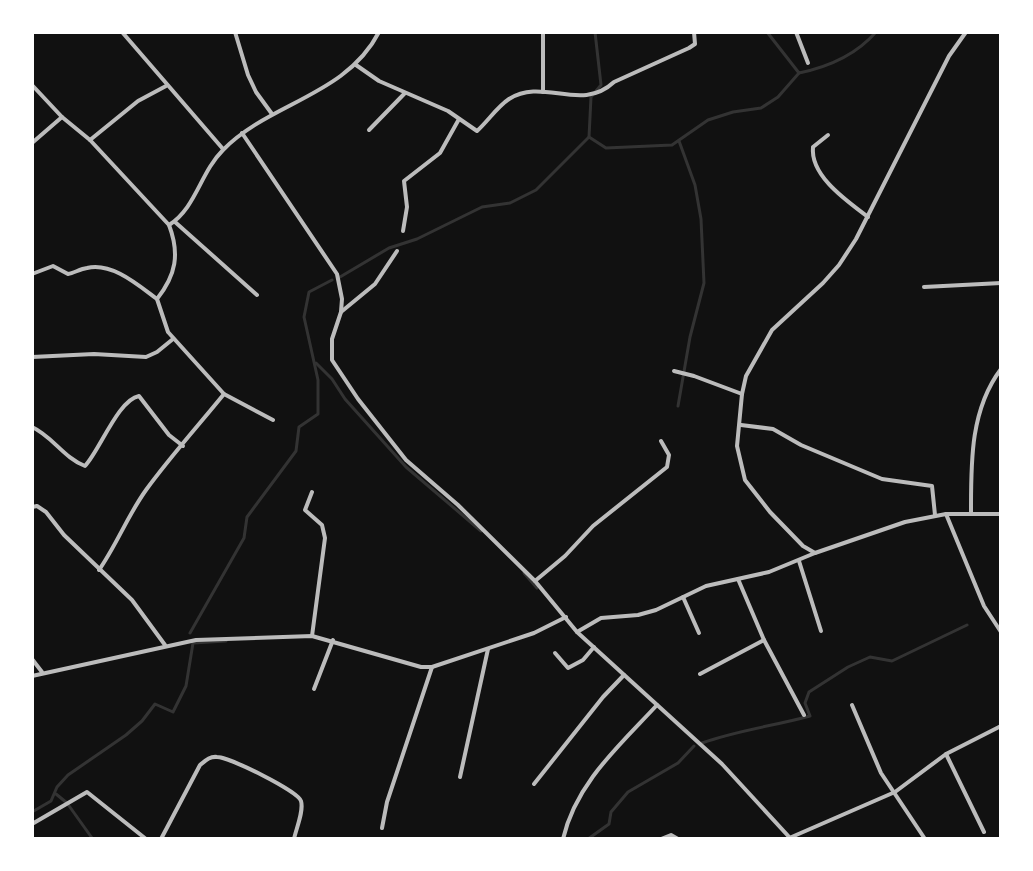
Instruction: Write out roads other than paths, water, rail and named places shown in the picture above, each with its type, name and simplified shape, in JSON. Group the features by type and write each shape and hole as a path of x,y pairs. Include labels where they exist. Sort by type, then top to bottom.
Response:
{"street":[{"path":"122,32 223,149"},
{"path":"235,32 248,75 272,114"},
{"path":"172,224 183,215 205,173 223,149 272,114 323,90 356,65 379,32"},
{"path":"543,32 543,92"},
{"path":"356,65 379,81 448,111 477,131 509,99 543,92 589,97 614,82 689,48 695,44 694,32"},
{"path":"796,32 808,63"},
{"path":"815,553 803,546 770,512 745,480 737,446 746,376 772,330 839,265 868,217 949,56 966,32"},
{"path":"32,85 172,224 257,295"},
{"path":"90,140 138,101 167,86"},
{"path":"369,130 405,93"},
{"path":"32,143 62,117"},
{"path":"403,231 407,207 404,181 440,153 459,119"},
{"path":"242,133 337,274 342,299 332,339 332,360 358,399 406,460 458,505 535,581 577,632 722,764 789,839 895,792 946,754 1001,726"},
{"path":"828,135 813,147 815,160 834,189 868,217"},
{"path":"157,299 168,284 177,259 172,224"},
{"path":"341,312 375,284 397,251"},
{"path":"32,274 53,266 68,274 89,267 127,278 157,299 168,332 224,394 273,420"},
{"path":"924,287 1001,283"},
{"path":"32,357 94,354 146,357 173,339"},
{"path":"971,512 974,437 984,397 1001,369"},
{"path":"674,371 742,394"},
{"path":"99,570 146,491 224,394"},
{"path":"32,427 85,466 113,421 133,397 139,396 169,435 183,446"},
{"path":"741,425 773,429 801,445 882,479 932,486 935,515"},
{"path":"535,581 565,556 593,526 667,467 669,455 661,441"},
{"path":"312,492 305,510 322,525 325,538 312,636"},
{"path":"32,507 37,506 46,512 64,535 132,600 165,645"},
{"path":"946,514 984,606 1001,632"},
{"path":"577,632 601,618 656,610 706,586 769,572 905,522 946,514 1001,514"},
{"path":"799,561 821,631"},
{"path":"738,579 764,640 804,715"},
{"path":"683,597 699,633"},
{"path":"32,676 196,640 312,636 421,667 432,667 534,633 566,617"},
{"path":"314,689 333,640"},
{"path":"700,674 764,640"},
{"path":"555,653 568,668 583,660 594,647"},
{"path":"460,777 488,649"},
{"path":"32,659 42,672"},
{"path":"382,828 387,802 432,667"},
{"path":"534,784 624,675"},
{"path":"563,839 578,795 657,705"},
{"path":"852,705 881,773 925,839"},
{"path":"946,754 984,832"},
{"path":"161,839 200,765 216,756 298,796 301,805 294,839"},
{"path":"32,824 57,807 89,792 146,839"},
{"path":"661,839 671,835 678,839"}],"waterway":[{"path":"340,277 389,248 417,239 482,207 510,203 536,190 589,137 591,97 601,85 595,32"},
{"path":"767,32 799,73 841,59 876,32"},
{"path":"589,137 606,148 672,145 708,120 761,108 778,97 799,73"},
{"path":"678,406 690,337 704,283 701,219 695,185 679,141"},
{"path":"190,633 244,538 247,517 296,451 299,427 318,414 318,380 304,317 309,292 332,280"},
{"path":"316,363 406,467 481,531"},
{"path":"524,573 537,588"},
{"path":"702,743 810,716 805,703 809,692 848,667 870,657 892,661 967,625"},
{"path":"32,812 51,801 57,787 68,775 126,735 155,704 173,712 186,686 193,643 226,641"},
{"path":"588,839 609,824 611,812 628,792 678,763 694,746"},
{"path":"56,794 67,803 92,838"}]}
